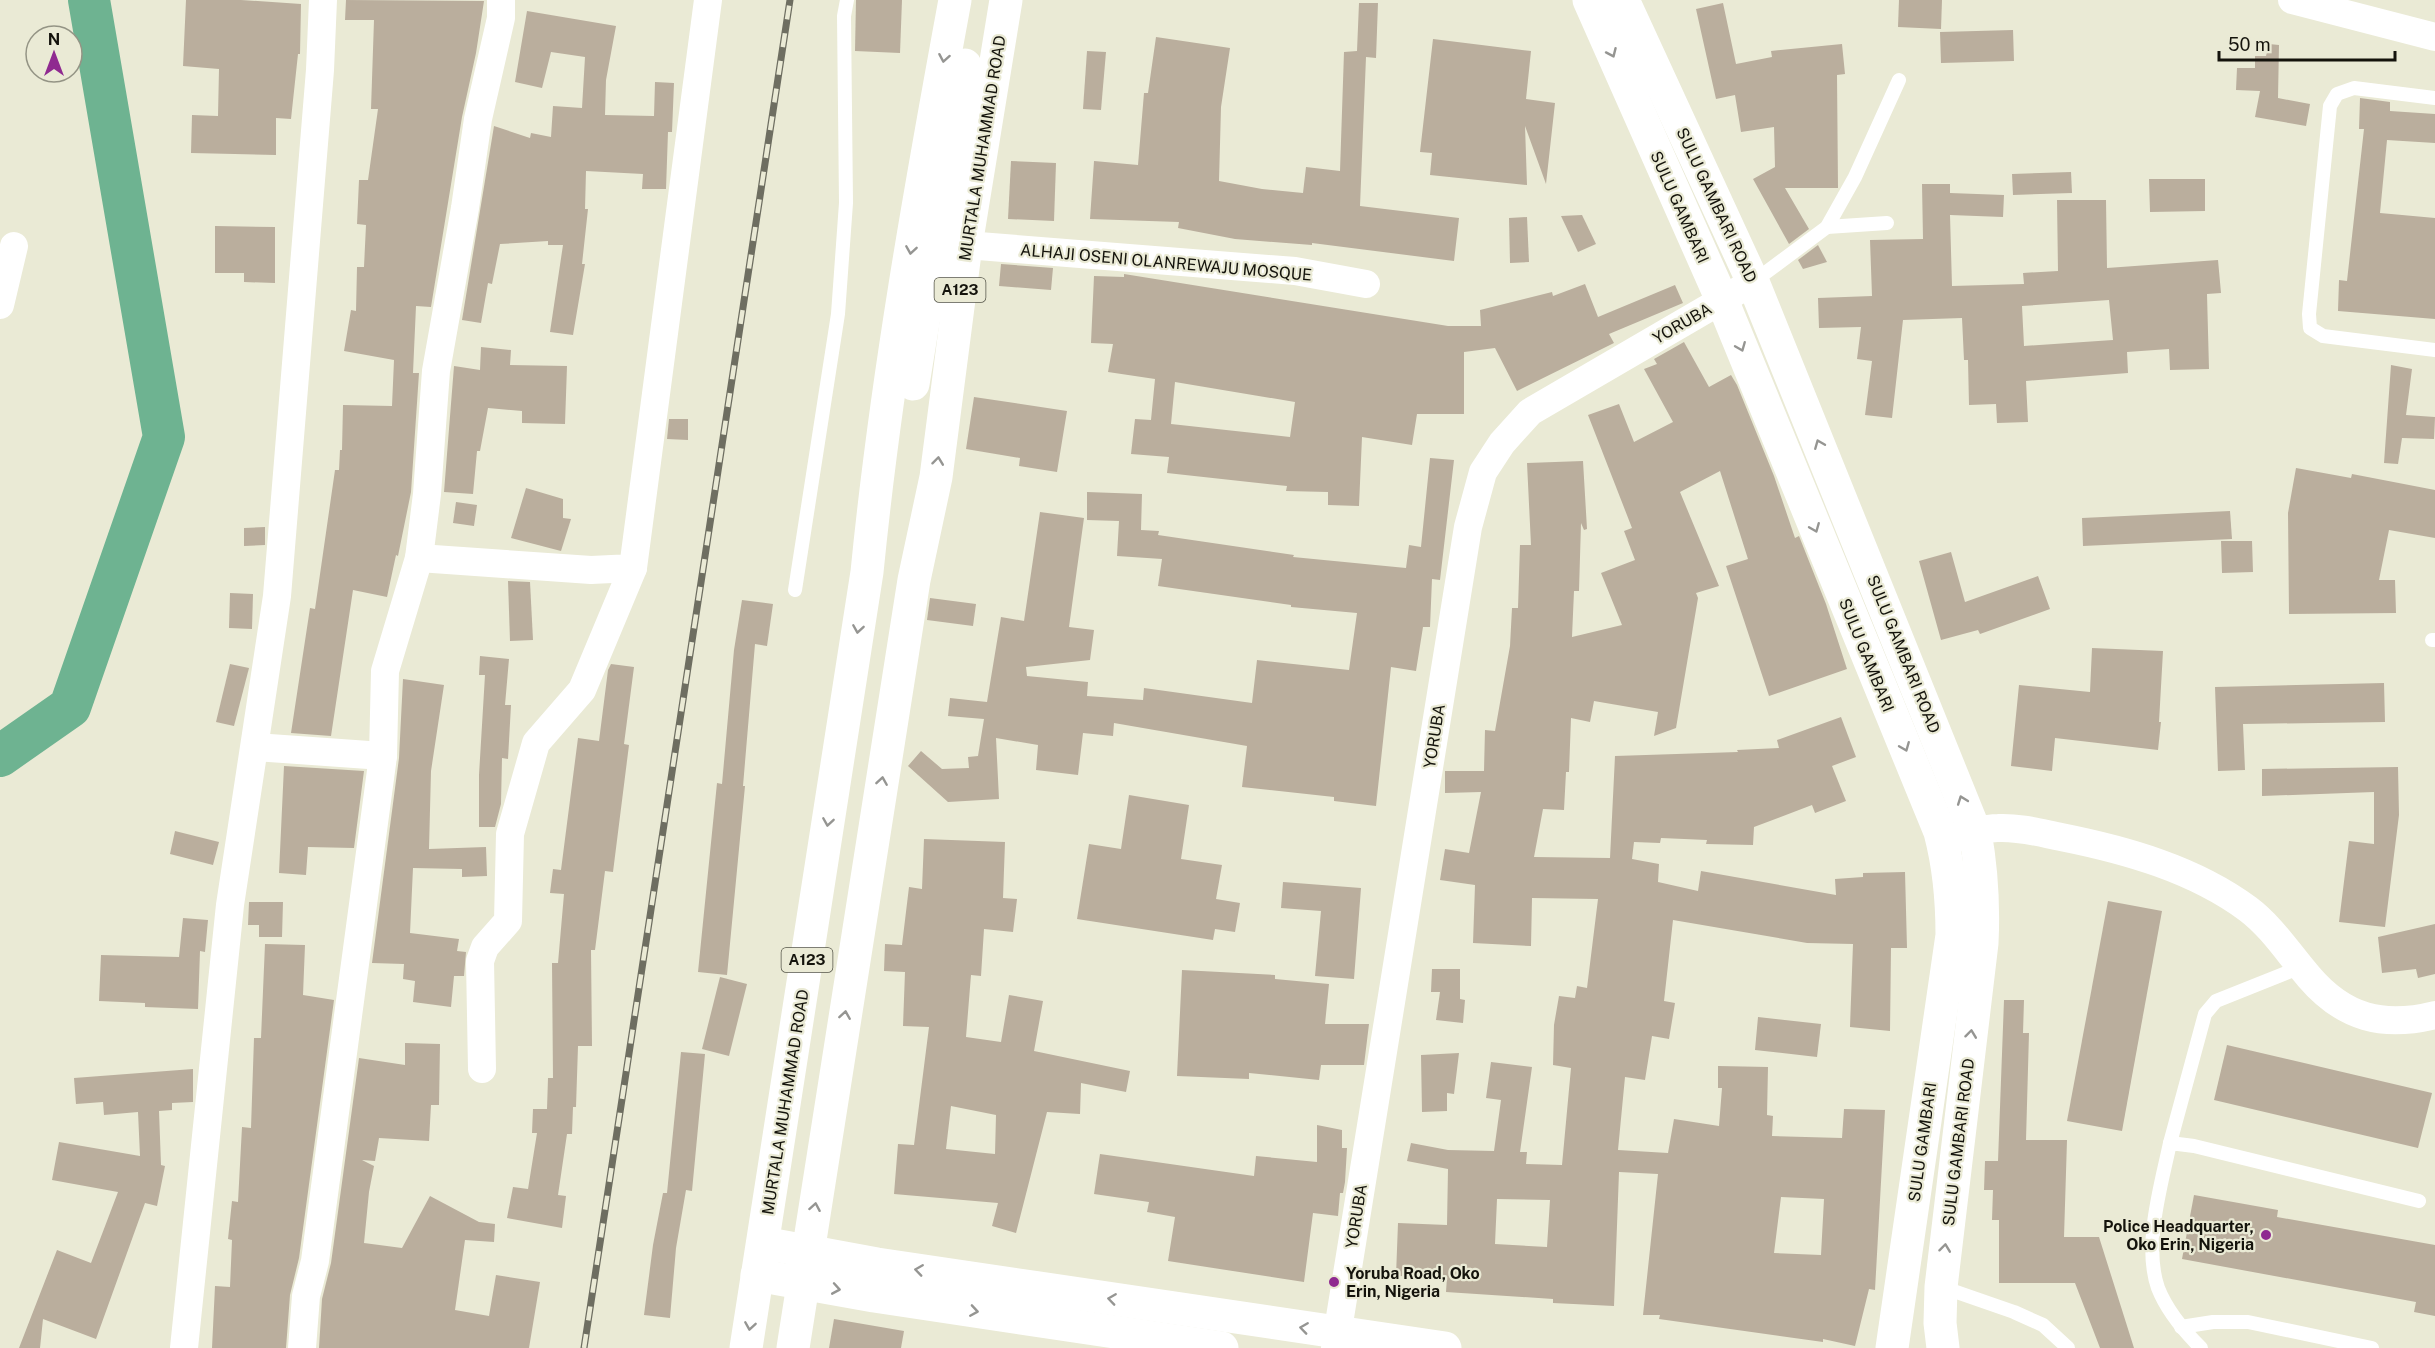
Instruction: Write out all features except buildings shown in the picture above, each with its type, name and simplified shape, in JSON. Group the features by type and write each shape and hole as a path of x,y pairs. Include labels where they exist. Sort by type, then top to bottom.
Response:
{"main road":[{"name":"MURTALA MUHAMMAD ROAD","path":"746,1348 867,572 876,477 910,255 954,0"},
{"name":"MURTALA MUHAMMAD ROAD","path":"914,580 910,527 912,484 927,344 977,0"},
{"name":"MURTALA MUHAMMAD ROAD","path":"867,572 891,502 927,344 992,0"},
{"name":"MURTALA MUHAMMAD ROAD","path":"793,1348 914,580 936,477 966,245 1006,0"},
{"name":"SULU GAMBARI","path":"1589,0 1722,300 1943,844 1948,863 1952,902 1952,935 1892,1348"},
{"name":"SULU GAMBARI ROAD","path":"1623,0 1753,282 1975,832 1983,879 1982,943 1941,1287 1940,1323 1943,1348"},
{"path":"763,1243 1336,1340 1445,1348"},
{"path":"757,1275 874,1296 1222,1348"}],"street":[{"path":"184,1348 230,905 277,596 320,82 323,0"},
{"path":"302,1348 306,1296 315,1261 383,756 385,671 418,558 427,494 436,371 465,208 478,119 501,18 501,0"},
{"path":"482,1069 480,961 484,947 508,921 510,834 536,743 582,690 633,568 708,0"},
{"path":"2292,0 2435,37"},
{"name":"ALHAJI OSENI OLANREWAJU MOSQUE","path":"966,245 1295,271 1366,284"},
{"path":"0,305 14,246"},
{"name":"YORUBA","path":"1336,1340 1468,527 1483,472 1502,443 1530,412 1753,282"},
{"path":"418,558 591,570 633,568"},
{"path":"255,747 383,756"},
{"path":"1943,844 1975,832 1997,828 2022,829 2142,856 2218,889 2249,910 2283,943 2301,967 2332,999 2357,1015 2384,1021 2411,1021 2435,1015"}],"lane":[{"path":"795,590 838,314 846,203 844,16 847,0"},
{"path":"1753,282 1827,227 1855,177 1899,80"},
{"path":"2435,98 2354,88 2337,94 2333,100 2330,106 2309,314 2310,328 2324,336 2435,350"},
{"path":"1827,227 1887,223"},
{"path":"2201,1348 2181,1327 2158,1288 2153,1255 2155,1216 2170,1143 2205,1014 2216,1001 2301,967"},
{"path":"2170,1143 2194,1146 2419,1201"},
{"path":"1941,1287 2014,1312 2043,1325 2068,1348"},
{"path":"2181,1327 2213,1322 2248,1322 2373,1348"}],"waterway":[{"path":"0,756 70,707 164,437 89,0"}],"railway":[{"path":"584,1348 790,0"}],"place":[{"name":"Police Headquarter, Oko Erin, Nigeria","path":"2266,1235"},
{"name":"Yoruba Road, Oko Erin, Nigeria","path":"1334,1282"}]}
